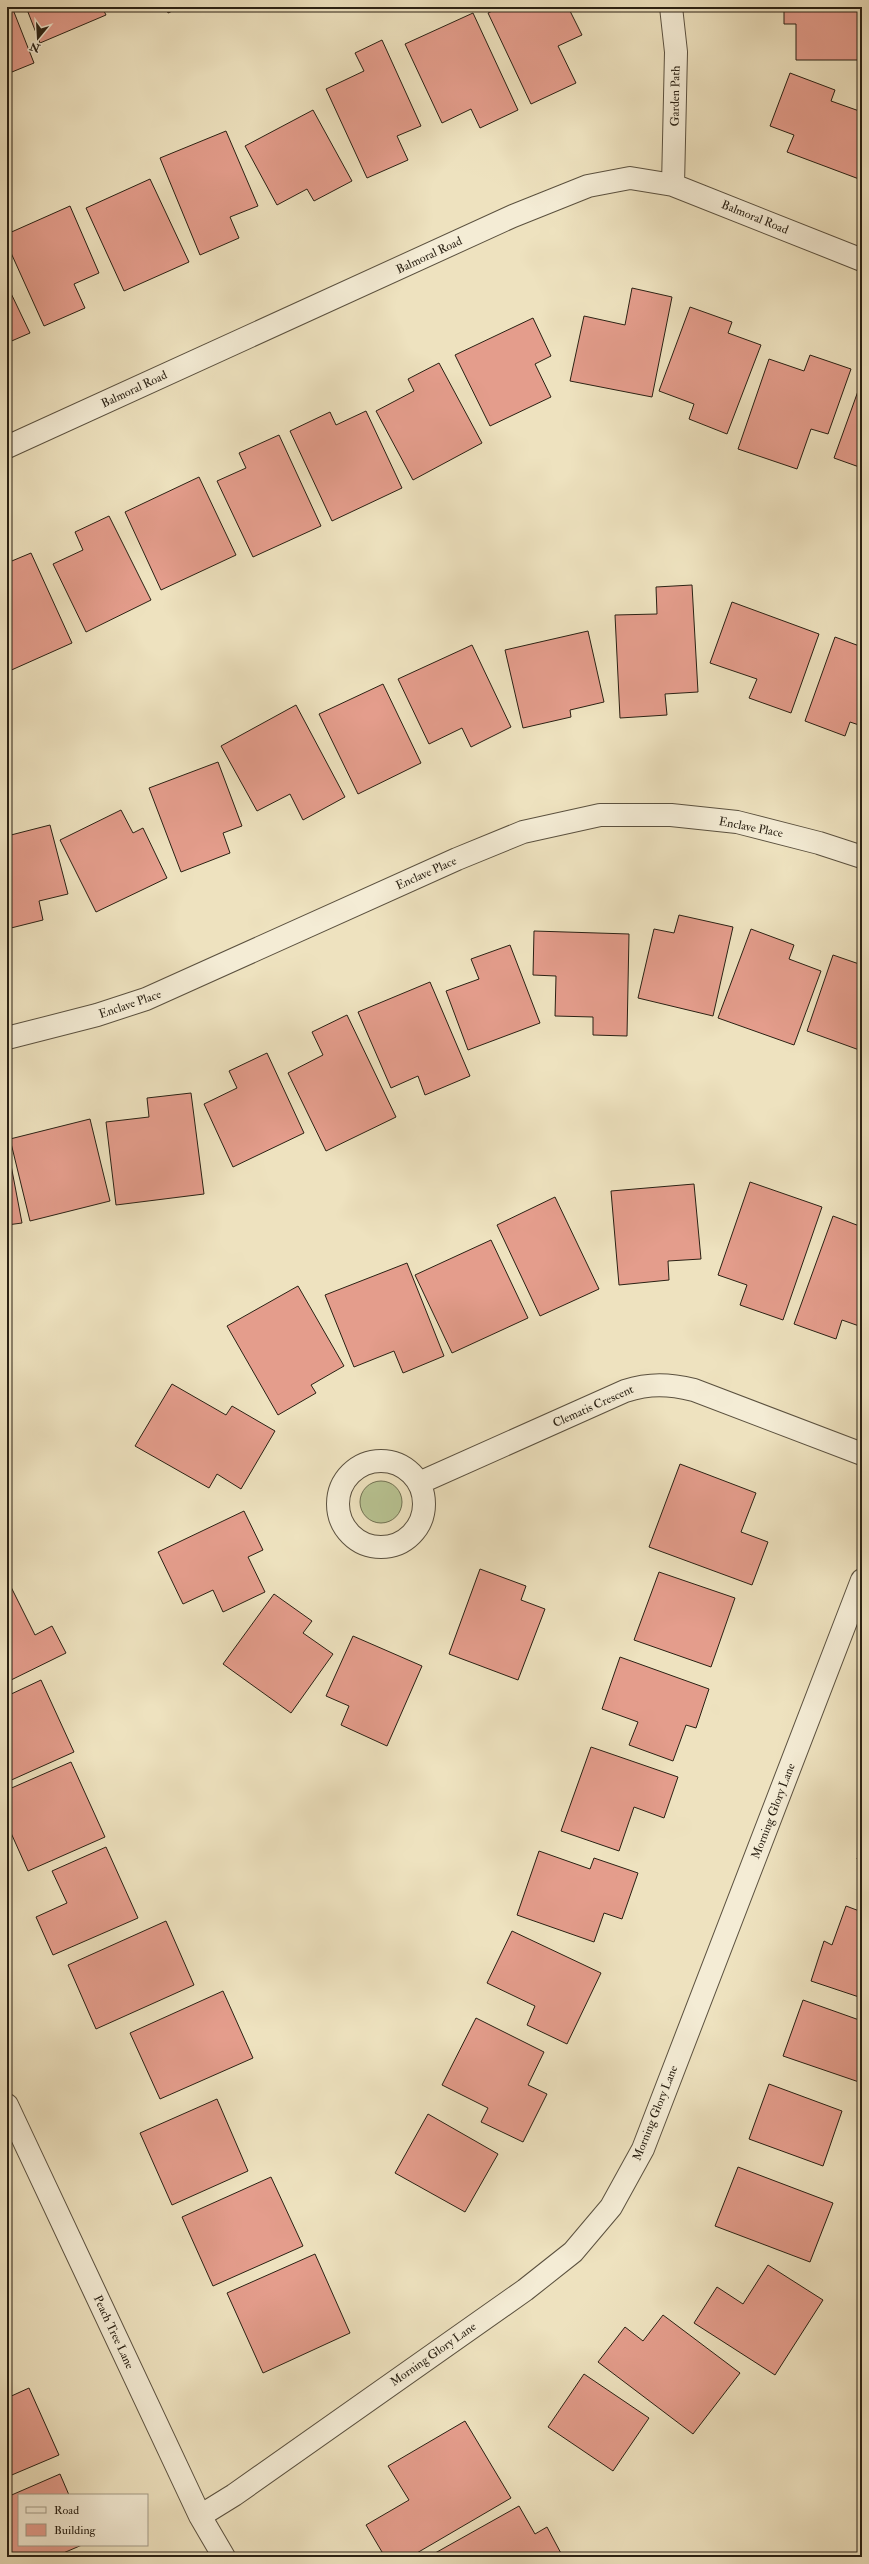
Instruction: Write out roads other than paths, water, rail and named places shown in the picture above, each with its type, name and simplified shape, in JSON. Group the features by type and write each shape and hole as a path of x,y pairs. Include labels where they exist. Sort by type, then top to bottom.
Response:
{"street":[{"name":"Garden Path","path":"671,7 676,52 673,185"},
{"name":"Balmoral Road","path":"7,447 513,216 588,186 630,178 673,185 862,260"},
{"name":"Enclave Place","path":"7,1038 97,1015 146,999 471,853 523,832 600,815 671,815 737,822 819,842 862,857"},
{"name":"Clematis Crescent","path":"419,1483 625,1390 647,1384 670,1384 694,1390 862,1454"},
{"name":"Morning Glory Lane","path":"200,2516 234,2494 525,2290 573,2252 611,2207 643,2149 862,1580"},
{"name":"Peach Tree Lane","path":"7,2105 200,2516 224,2557"}]}
